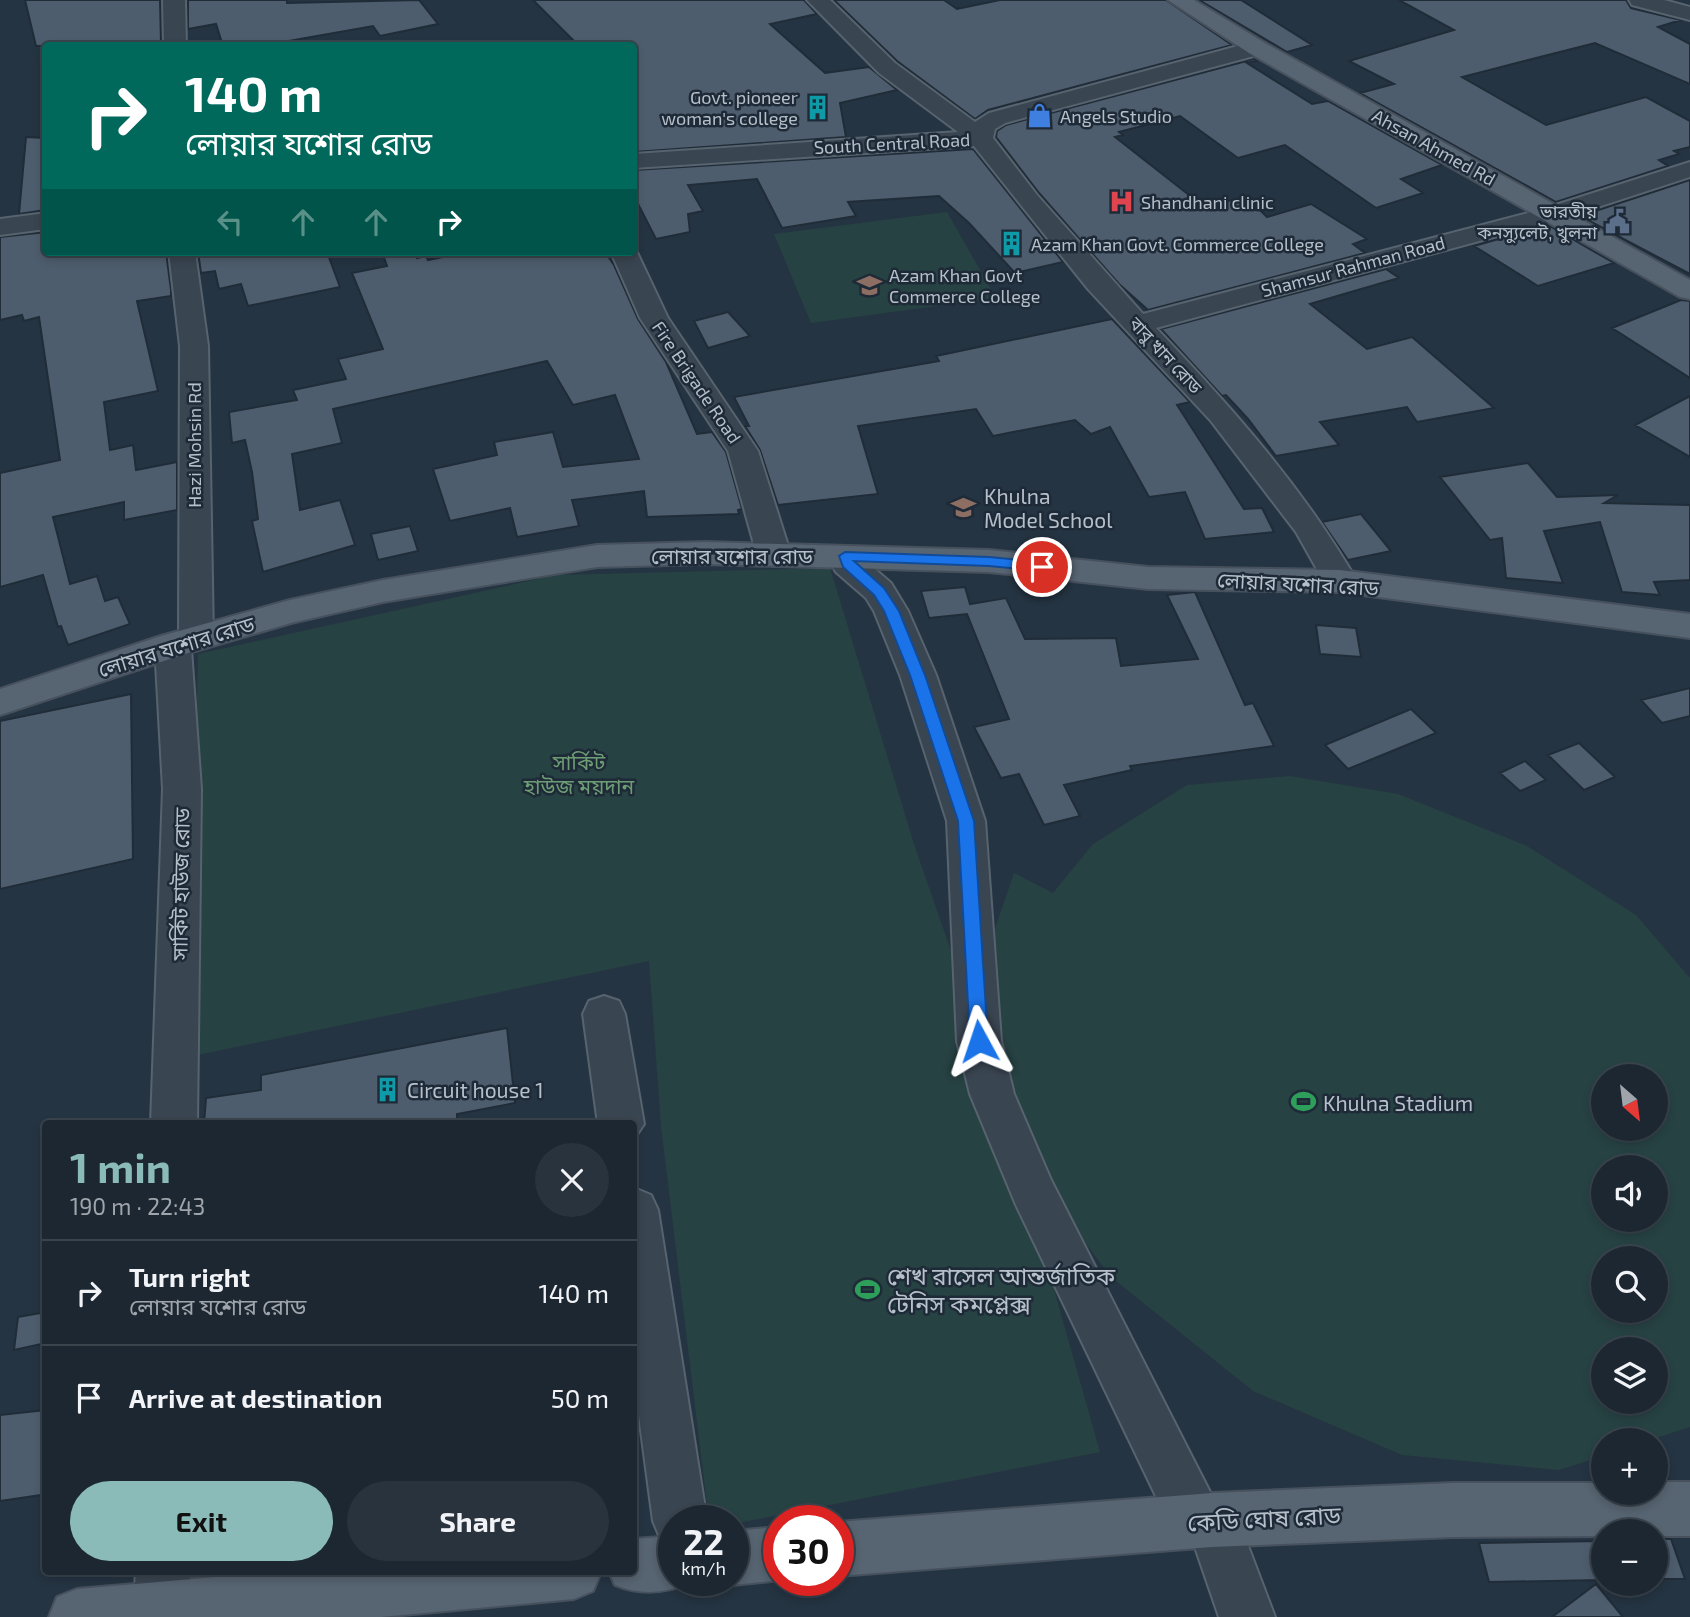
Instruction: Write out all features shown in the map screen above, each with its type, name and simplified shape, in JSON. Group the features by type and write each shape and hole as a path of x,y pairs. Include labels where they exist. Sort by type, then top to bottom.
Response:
{"main road":[{"name":"Ahsan Ahmed Rd","path":"1179,0 1257,48 1690,291"},
{"name":"লোয়ার যশোর রোড","path":"0,702 185,642 290,612 383,591 597,556 705,553 845,556 989,561 1148,578 1340,581 1690,626"},
{"name":"কেডি ঘোষ রোড","path":"854,1548 1204,1520 1453,1510 1690,1509"},
{"path":"637,1566 658,1564"},
{"path":"77,1617 162,1599 528,1575"}],"street":[{"path":"174,0 175,42"},
{"name":"বাবু খান রোড","path":"818,0 887,68 981,138 1028,200 1136,324 1222,415 1310,528 1340,581"},
{"path":"1640,0 1690,14"},
{"name":"South Central Road","path":"637,161 981,138 984,126 997,118 1257,48"},
{"name":"Shamsur Rahman Road","path":"1136,324 1552,214 1690,169"},
{"path":"0,227 42,222"},
{"name":"Hazi Mohsin Rd","path":"183,256 194,346 185,642"},
{"name":"Fire Brigade Road","path":"626,256 654,318 743,451 774,555"},
{"path":"845,556 848,564 879,592 891,611 918,675 966,821 979,1041 992,1094 1032,1191 1204,1520 1247,1617"},
{"name":"সার্কিট হাউজ রোড","path":"174,1120 185,642"},
{"path":"604,1014 620,1120"},
{"path":"637,1230 678,1505"}],"green space":[{"name":"Azam Khan Govt Commerce College","path":"947,212 996,298 811,323 774,234"},
{"name":"সার্কিট হাউজ ময়দান","path":"830,568 914,844 988,1058 983,964 1014,873 1053,893 1093,844 1187,785 1290,776 1398,794 1527,846 1636,915 1690,978 1690,1427 1668,1434 1668,1428 1591,1428 1591,1460 1559,1470 1402,1455 1253,1391 1111,1277 1032,1172 997,1088 1100,1452 830,1505 763,1505 763,1518 749,1521 749,1505 707,1505 661,1126 649,961 188,1057 198,654 556,575"}],"building":[{"path":"25,0 160,0 161,42 42,42 42,46 36,46"},
{"path":"188,0 287,0 287,3 419,0 438,24 380,36 373,26 283,42 222,42 216,24 188,29"},
{"path":"533,0 804,0 817,14 770,24 825,73 869,67 897,90 840,103 846,137 637,152 637,42 575,42"},
{"path":"834,0 944,0 957,9 1000,0 1166,0 1232,45 988,110 975,119 897,61"},
{"path":"1199,0 1241,0 1312,45 1287,52"},
{"path":"1399,0 1626,0 1631,8 1681,20 1658,27 1690,44 1690,84 1595,43 1462,77 1546,125 1646,97 1690,121 1690,147 1674,151 1679,154 1659,160 1668,166 1556,202 1360,93 1394,84 1349,61 1454,30"},
{"path":"1254,59 1257,61 1247,63 1312,104 1328,101 1442,165 1401,179 1423,193 1376,208 1285,145 1238,158 1180,116 1119,132 1123,135 1115,137 1203,206 1247,197 1267,217 1311,204 1367,239 1353,244 1365,253 1148,310 1119,284 1039,193 996,137 997,131 1006,125"},
{"path":"26,137 42,138 42,211 19,214"},
{"path":"973,149 1063,262 1015,273 969,223 939,196 848,202 856,216 782,228 757,179 688,185 703,211 688,214 690,232 656,239 637,202 637,170"},
{"path":"1690,180 1690,274 1580,216"},
{"path":"1548,225 1614,263 1538,286 1474,246"},
{"path":"42,232 42,256 167,256 171,296 137,301 158,391 104,402 110,450 133,445 136,470 177,462 177,510 124,520 124,502 53,517 70,584 97,576 105,601 118,597 130,624 68,645 61,626 58,627 43,575 0,587 0,473 60,460 39,317 24,321 22,315 0,320 0,237"},
{"path":"199,256 328,256 340,287 248,306 241,284 219,289 215,271 201,273"},
{"path":"383,256 426,256 428,260 448,256 608,256 638,319 666,362 697,434 712,432 726,452 742,509 738,510 739,514 647,517 644,491 572,500 579,526 517,537 510,508 450,521 433,469 497,455 494,442 553,432 563,467 639,459 615,395 573,405 547,361 333,409 342,443 292,454 300,510 340,500 355,545 263,572 252,521 258,519 252,472 245,440 232,443 229,412 297,400 293,390 346,379 338,359 383,349 352,273 387,266"},
{"path":"1386,269 1399,278 1310,304 1367,349 1412,337 1494,408 1417,422 1407,407 1320,422 1339,445 1276,456 1248,419 1226,395 1222,396 1161,329"},
{"path":"1681,300 1690,301 1690,378 1612,328"},
{"path":"728,312 750,336 708,348 694,321"},
{"path":"1112,319 1190,402 1177,405 1244,509 1262,508 1274,532 1205,539 1185,492 1149,497 1110,427 1091,434 1075,420 993,436 976,409 858,426 878,494 778,505 760,450 745,426 749,426 734,397 939,361 936,356"},
{"path":"1690,396 1690,457 1635,425"},
{"path":"1528,463 1557,497 1618,495 1604,503 1690,505 1690,580 1654,582 1660,595 1622,592 1600,522 1544,531 1563,583 1506,578 1502,538 1490,540 1440,477"},
{"path":"1361,514 1391,551 1348,560 1322,522"},
{"path":"410,526 418,551 378,560 371,534"},
{"path":"965,587 970,604 1006,598 1025,639 1116,638 1121,666 1198,659 1167,595 1195,592 1245,705 1253,703 1274,746 1130,766 1132,770 1064,785 1080,816 1044,825 1019,774 1001,778 974,727 1009,719 967,614 929,618 921,591"},
{"path":"1316,625 1356,628 1361,657 1320,654"},
{"path":"1690,688 1690,716 1662,723 1641,700"},
{"path":"131,694 133,859 0,889 0,721"},
{"path":"1411,709 1436,733 1348,769 1325,745"},
{"path":"1579,743 1615,777 1584,790 1548,755"},
{"path":"1525,761 1546,780 1520,791 1500,773"},
{"name":"Circuit house 1","path":"507,1028 515,1103 457,1114 457,1120 204,1120 206,1098 261,1090 261,1075"},
{"path":"42,1313 42,1344 14,1350 18,1317"},
{"path":"42,1410 41,1495 0,1501 0,1415"},
{"path":"1668,1539 1671,1539 1685,1579 1668,1579"},
{"path":"1591,1541 1591,1580 1489,1582 1479,1543"},
{"path":"1591,1588 1591,1596 1606,1596 1623,1617 1552,1617"}],"place":[{"name":"Govt. pioneer woman's college","path":"818,107"},
{"name":"Angels Studio","path":"1040,116"},
{"name":"Shandhani clinic","path":"1121,202"},
{"name":"ভারতীয় কনস্যুলেট, খুলনা","path":"1617,221"},
{"name":"Azam Khan Govt. Commerce College","path":"1011,244"},
{"name":"Azam Khan Govt Commerce College","path":"869,285"},
{"name":"Khulna Model School","path":"964,507"},
{"name":"Circuit house 1","path":"387,1089"},
{"name":"Khulna Stadium","path":"1303,1102"},
{"name":"শেখ রাসেল আন্তর্জাতিক টেনিস কমপ্লেক্স","path":"867,1289"}],"route":[{"path":"979,1041 966,821 918,675 891,611 879,592 848,564 845,556 989,561 1042,567"}]}
